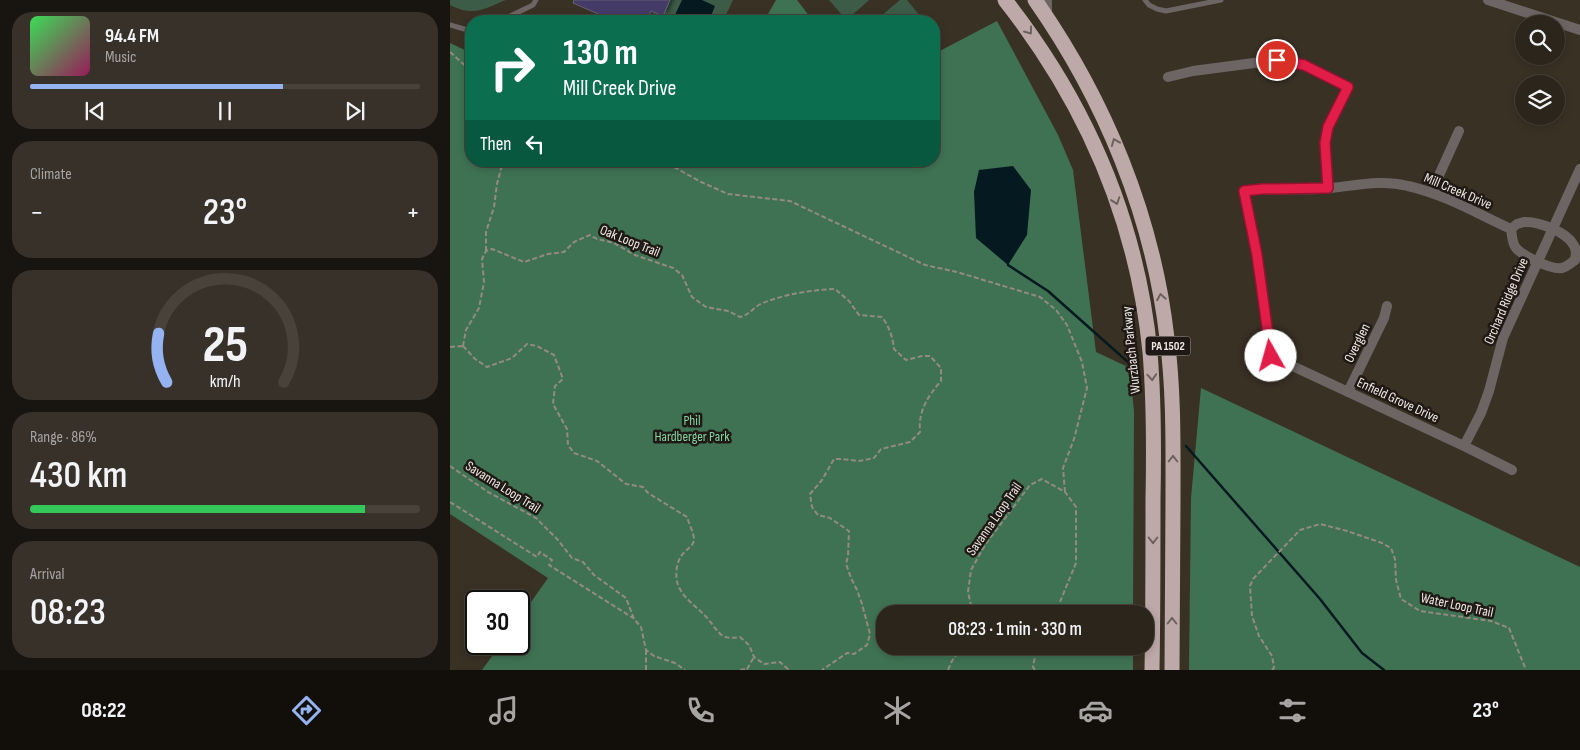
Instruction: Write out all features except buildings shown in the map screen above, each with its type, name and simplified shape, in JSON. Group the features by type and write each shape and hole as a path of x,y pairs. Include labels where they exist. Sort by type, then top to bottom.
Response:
{"highway":[{"name":"Wurzbach Parkway","path":"1005,0 1051,63 1081,115 1097,148 1128,235 1136,271 1146,322 1152,384 1154,446 1152,670"},
{"name":"PA 1502","path":"1035,0 1094,96 1126,169 1149,240 1162,302 1171,367 1173,412 1172,670"}],"street":[{"path":"1047,0 1047,17"},
{"path":"1488,0 1580,30"},
{"path":"1168,77 1193,71 1277,60 1304,65 1348,87 1328,127 1325,143 1328,188"},
{"path":"1431,193 1459,131"},
{"name":"Orchard Ridge Drive","path":"1464,446 1481,413 1489,391 1503,338 1580,169"},
{"name":"Mill Creek Drive","path":"1271,356 1257,255 1244,191 1328,188 1380,182 1409,186 1431,193 1511,230"},
{"path":"1537,223 1552,230 1568,238 1573,244 1577,261 1567,266 1556,268 1537,261 1521,252 1515,247 1512,240 1511,230 1517,224 1537,223"},
{"name":"Overglen","path":"1348,392 1384,318 1387,306"},
{"name":"Enfield Grove Drive","path":"1271,356 1512,470"}],"lane":[{"path":"513,15 534,5 536,0"},
{"path":"1145,0 1149,5 1166,11 1221,0"},
{"path":"450,24 465,29"}],"path":[{"path":"450,52 465,65"},
{"path":"463,346 466,330 479,308 484,282 482,259 486,251 486,232 494,207 501,167"},
{"path":"674,167 728,194 790,201 925,265 957,272 1040,297 1056,310 1067,325 1082,362 1086,388 1074,439 1064,468 1065,492 1076,507 1076,563 1059,605"},
{"name":"Oak Loop Trail","path":"486,251 492,249 524,262 548,254 564,252 574,242 590,235 597,239 614,243 635,255 673,268 682,275 692,297 706,307 728,311 740,317 747,315 760,304 777,298 835,288 849,301 859,315 882,317 891,335 894,349 906,360 930,356 941,368 941,380 929,395 922,409 919,422 920,432 910,442 881,449 874,458 859,461 834,459 822,480 810,494 812,507 818,516 830,518 849,531 846,564 857,590 870,634 867,645 854,654 848,653 822,670"},
{"path":"463,346 486,368 512,358 527,344 537,346 554,356 563,379 555,386 553,404 567,429 568,445 574,453 597,460 626,484 643,487 648,493 688,517 694,539 692,545 681,555 677,567 678,584 688,600 708,619 719,634 729,639 740,637 749,645 754,657 764,664 780,662 789,670"},
{"path":"450,347 463,346"},
{"name":"Savanna Loop Trail","path":"450,466 488,492 536,518 558,540 572,558 583,562 594,575 626,598 634,619 641,627 646,650 646,670"},
{"name":"Savanna Loop Trail","path":"971,605 968,592 972,570 985,545 1030,484 1042,479 1065,492"},
{"path":"450,502 537,557 540,552 552,560 549,565 634,619"},
{"name":"Water Loop Trail","path":"1272,670 1274,668 1272,656 1259,636 1252,616 1249,594 1253,578 1300,530 1320,524 1347,531 1382,543 1390,548 1395,559 1396,580 1401,599 1420,610 1490,622 1509,628 1526,670"},
{"path":"646,650 654,656 675,664 684,670"},
{"path":"948,670 956,655"},
{"path":"1035,655 1033,667 1035,670"},
{"path":"740,670 747,669 754,657"}],"green space":[{"path":"450,0 506,0 485,9 466,11 450,5"},
{"path":"670,0 733,0 726,15 663,15"},
{"path":"776,0 797,0 808,15 767,15"},
{"path":"829,0 869,0 852,15 842,15"},
{"path":"900,0 907,0 919,15 882,15"},
{"path":"651,12 660,15 649,15"},
{"name":"Phil Hardberger Park","path":"997,21 1058,135 1073,170 1096,352 1130,368 1134,412 1133,605 876,605 876,655 1133,655 1133,670 482,670 493,655 530,655 530,603 548,578 450,514 450,43 465,50 465,167 940,167 940,51"},
{"path":"1201,388 1580,567 1580,670 1189,670 1191,498"}],"water":[{"path":"682,0 702,0 715,6 711,15 675,15"},
{"path":"1013,166 1031,190 1027,235 1008,265 976,238 974,192 979,170"}],"waterway":[{"path":"1008,265 1048,291 1129,363"},
{"path":"1186,446 1320,599 1362,653 1384,670"}],"route":[{"path":"1271,356 1263,291 1244,191 1290,188 1315,190 1328,188 1325,152 1328,127 1348,87 1304,65 1277,60"}]}
